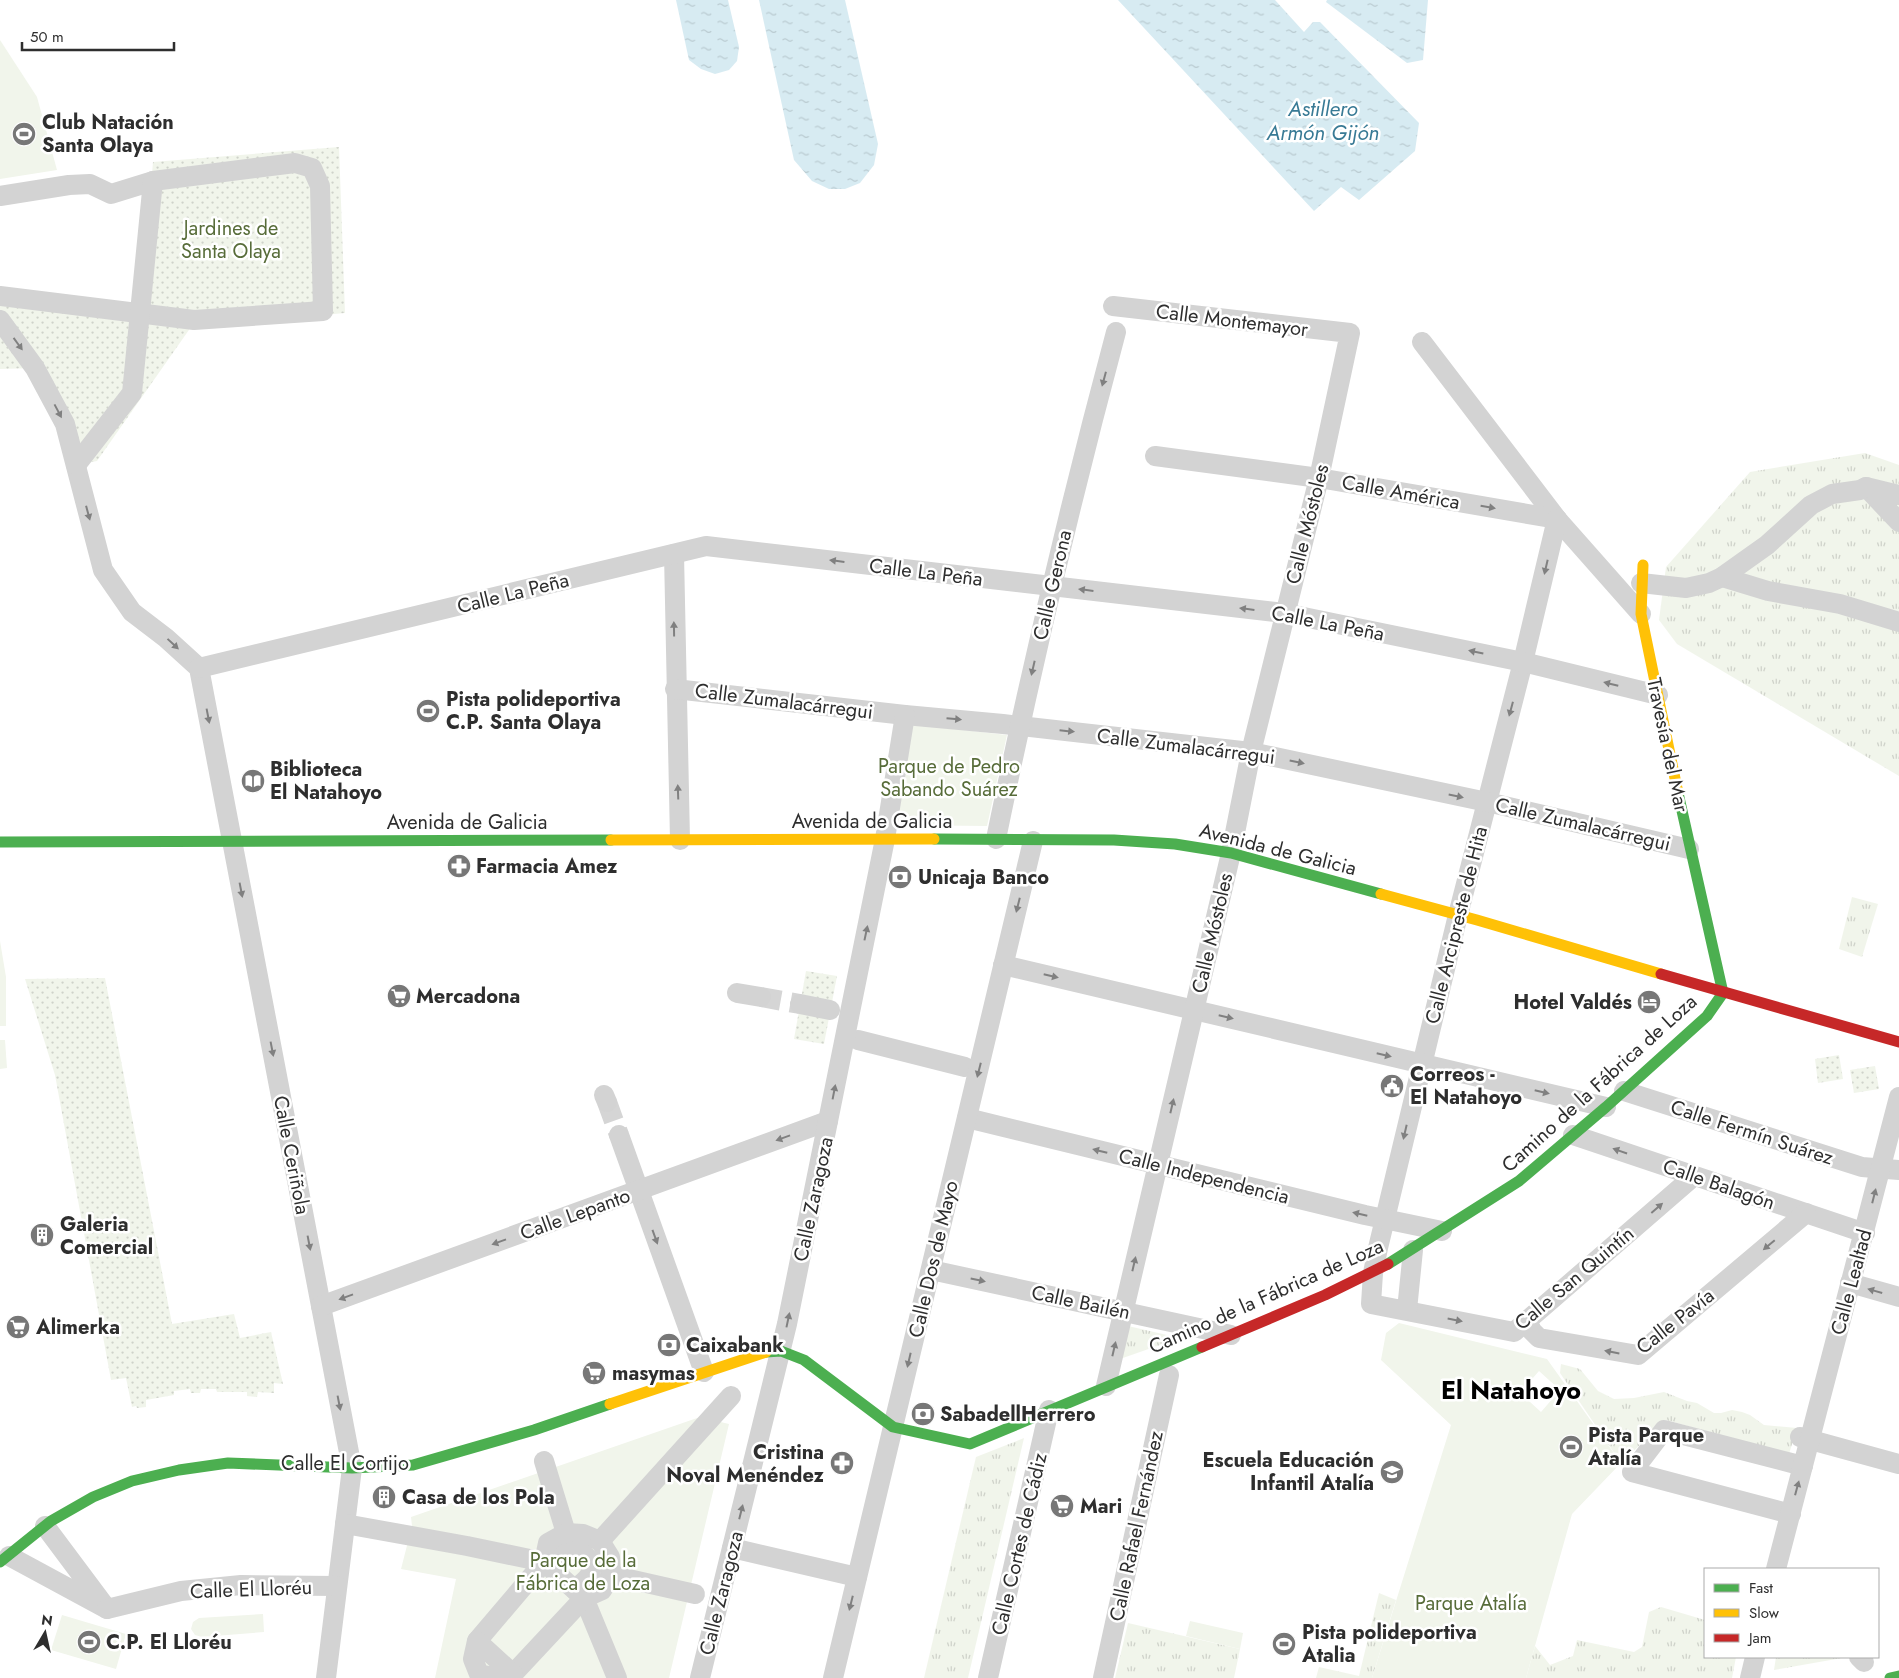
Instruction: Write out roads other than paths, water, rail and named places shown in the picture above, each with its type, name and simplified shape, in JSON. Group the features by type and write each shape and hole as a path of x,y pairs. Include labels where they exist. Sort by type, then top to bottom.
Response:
{"street":[{"path":"0,196 69,185 90,184 111,194 153,181 295,162 312,168 320,186 323,311 194,320 0,296"},
{"path":"76,465 132,393 153,181"},
{"name":"Calle Montemayor","path":"1113,306 1350,333"},
{"path":"0,320 36,368 65,424 103,570 132,612 166,638 199,668"},
{"name":"Calle Gerona","path":"996,839 1019,726 1052,586 1116,332"},
{"name":"Calle Móstoles","path":"1106,1386 1231,853 1251,752 1319,478 1350,333"},
{"name":"Travesía del Mar","path":"1422,342 1557,519 1641,614"},
{"name":"Calle América","path":"1155,456 1319,478 1557,519"},
{"path":"1642,574 1686,588 1709,583 1722,577 1767,545 1811,505 1832,494 1860,490 1866,487 1899,495"},
{"path":"1866,487 1899,522"},
{"name":"Calle Arcipreste de Hita","path":"1373,1273 1458,915 1523,662 1557,519"},
{"name":"Calle La Peña","path":"199,668 706,546 1284,613 1523,662 1658,695"},
{"path":"674,554 675,689 680,840"},
{"name":"Travesía del Mar","path":"1642,574 1641,614 1689,849 1723,993"},
{"path":"1722,577 1768,590 1840,604 1899,622"},
{"name":"Calle Ceriñola","path":"199,668 352,1468"},
{"name":"Calle Zumalacárregui","path":"675,689 1251,752 1487,802 1689,849"},
{"name":"Calle Zaragoza","path":"704,1677 732,1548 781,1351 885,840 905,715"},
{"name":"Avenida de Galicia","path":"0,842 996,839 1114,840 1176,844 1231,853 1458,915 1723,993 1899,1042"},
{"name":"Calle Dos de Mayo","path":"832,1678 1033,840"},
{"path":"1004,965 1606,1107"},
{"path":"737,993 761,997"},
{"name":"Camino de la Fábrica de Loza","path":"893,1427 970,1444 1231,1335 1373,1273 1413,1250 1519,1181 1606,1107 1707,1016 1723,993"},
{"path":"800,1004 830,1010"},
{"path":"858,1040 965,1067"},
{"name":"Calle Fermín Suárez","path":"1624,1091 1862,1167 1890,1169"},
{"name":"Calle Lealtad","path":"1776,1568 1803,1466 1805,1438 1865,1233 1890,1169 1899,1097"},
{"name":"Calle Independencia","path":"967,1118 1385,1220 1442,1231"},
{"name":"Calle Lepanto","path":"321,1306 828,1121"},
{"path":"619,1134 704,1372"},
{"name":"Calle Balagón","path":"1574,1135 1865,1233"},
{"name":"Calle San Quintín","path":"1373,1273 1371,1304 1514,1332 1694,1176"},
{"name":"Calle Pavía","path":"1527,1321 1532,1331 1539,1338 1638,1355 1806,1213"},
{"path":"1407,1310 1413,1250"},
{"name":"Calle Bailén","path":"930,1270 1231,1335"},
{"path":"1850,1283 1899,1298"},
{"name":"Calle El Cortijo","path":"107,1609 4,1559 45,1526 92,1497 132,1481 179,1470 228,1463 352,1468 413,1465 534,1430 769,1351 781,1351"},
{"path":"781,1351 804,1360 893,1427"},
{"name":"Calle Rafael Fernández","path":"1103,1678 1169,1374"},
{"path":"600,1540 731,1396"},
{"name":"Calle Cortes de Cádiz","path":"988,1678 1049,1410"},
{"path":"1790,1514 1632,1472 1664,1430 1803,1466"},
{"path":"1805,1438 1899,1464"},
{"path":"544,1461 566,1533"},
{"name":"Calle El Lloréu","path":"326,1678 352,1468"},
{"path":"345,1524 467,1546 548,1566 579,1594 617,1678"},
{"path":"45,1526 107,1609"},
{"path":"548,1566 548,1543 566,1533 583,1534 600,1540 610,1557 610,1575 602,1590 579,1594"},
{"path":"732,1548 857,1577"},
{"path":"583,1553 589,1559 592,1567 579,1594 492,1676 473,1659 477,1641 548,1566 566,1554 583,1553"},
{"path":"610,1575 695,1594"},
{"name":"Calle El Lloréu","path":"107,1609 181,1591 241,1585 337,1586"},
{"path":"477,1641 492,1676"},
{"path":"1750,1678 1755,1658"},
{"path":"1890,1678 1899,1676"}],"water":[{"path":"676,0 728,0 739,47 737,61 729,70 715,74 701,69 689,60"},
{"path":"759,0 845,0 878,144 874,165 860,183 845,189 829,189 812,181 794,160"},
{"name":"Astillero Armón Gijón","path":"1118,0 1275,0 1304,32 1313,22 1320,22 1419,123 1415,151 1359,200 1341,187 1314,211"},
{"name":"Astillero Armón Gijón","path":"1327,0 1428,0 1423,60 1407,63 1326,2"}],"tunnel":[{"path":"761,997 800,1004"},
{"path":"607,1102 619,1135"}],"place":[{"name":"Club Natación Santa Olaya","path":"24,134"},
{"name":"Pista polideportiva C.P. Santa Olaya","path":"428,711"},
{"name":"Biblioteca El Natahoyo","path":"253,781"},
{"name":"Farmacia Amez","path":"459,866"},
{"name":"Unicaja Banco","path":"900,877"},
{"name":"Mercadona","path":"399,996"},
{"name":"Hotel Valdés","path":"1649,1002"},
{"name":"Correos - El Natahoyo","path":"1392,1086"},
{"name":"Galeria Comercial","path":"42,1235"},
{"name":"Alimerka","path":"18,1327"},
{"name":"Caixabank","path":"669,1345"},
{"name":"masymas","path":"594,1373"},
{"name":"SabadellHerrero","path":"923,1414"},
{"name":"Pista Parque Atalía","path":"1571,1447"},
{"name":"Cristina Noval Menéndez","path":"842,1463"},
{"name":"Escuela Educación Infantil Atalía","path":"1392,1472"},
{"name":"Casa de los Pola","path":"384,1497"},
{"name":"Mari","path":"1062,1506"},
{"name":"C.P. El Lloréu","path":"89,1642"},
{"name":"Pista polideportiva Atalia","path":"1284,1644"}],"district":[{"name":"El Natahoyo","path":"1511,1390"}],"park label":[{"name":"Jardines de Santa Olaya","path":"231,240"},
{"name":"Parque de Pedro Sabando Suárez","path":"949,778"},
{"name":"Parque de la Fábrica de Loza","path":"583,1572"},
{"name":"Parque Atalía","path":"1471,1603"}]}
